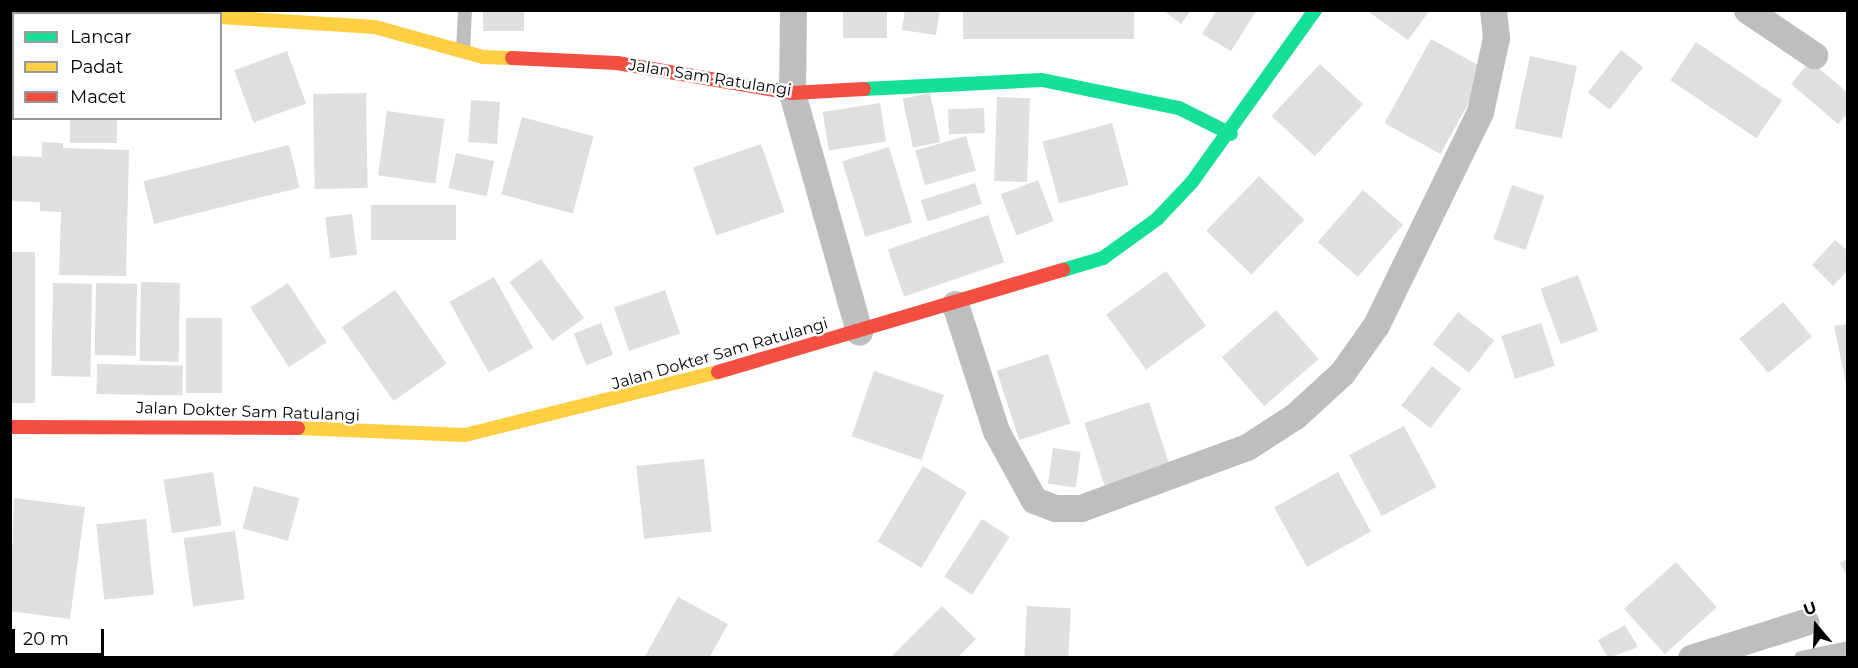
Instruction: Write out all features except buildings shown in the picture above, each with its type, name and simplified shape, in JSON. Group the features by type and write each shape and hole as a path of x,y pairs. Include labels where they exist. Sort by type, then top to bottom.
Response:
{"street":[{"path":"110,10 136,12"},
{"path":"793,10 792,93 859,332"},
{"name":"Jalan Dokter Sam Ratulangi","path":"10,427 277,426 416,437 465,435 591,407 859,332 1103,258 1157,219 1231,134 1315,10"},
{"path":"955,304 996,431 1034,500 1055,508 1081,508 1247,447 1295,416 1342,373 1376,325 1480,112 1496,38 1493,10"},
{"path":"1747,10 1814,55"},
{"name":"Jalan Sam Ratulangi","path":"222,17 375,27 483,57 617,63 792,93 1042,80 1179,108 1231,134"},
{"path":"1691,657 1805,622"}],"lane":[{"path":"463,51 465,10"},
{"path":"1801,657 1848,648"}],"traffic: fast":[{"path":"1063,270 1103,258 1157,219 1192,182 1315,10"},
{"path":"864,89 1042,80 1179,108 1231,134"}],"traffic: slow":[{"path":"222,17 375,27 483,57 512,58"},
{"path":"298,428 465,435 718,372"}],"traffic: jam":[{"path":"512,58 617,63 792,93 864,89"},
{"path":"718,372 1063,270"},
{"path":"10,427 298,428"}]}
